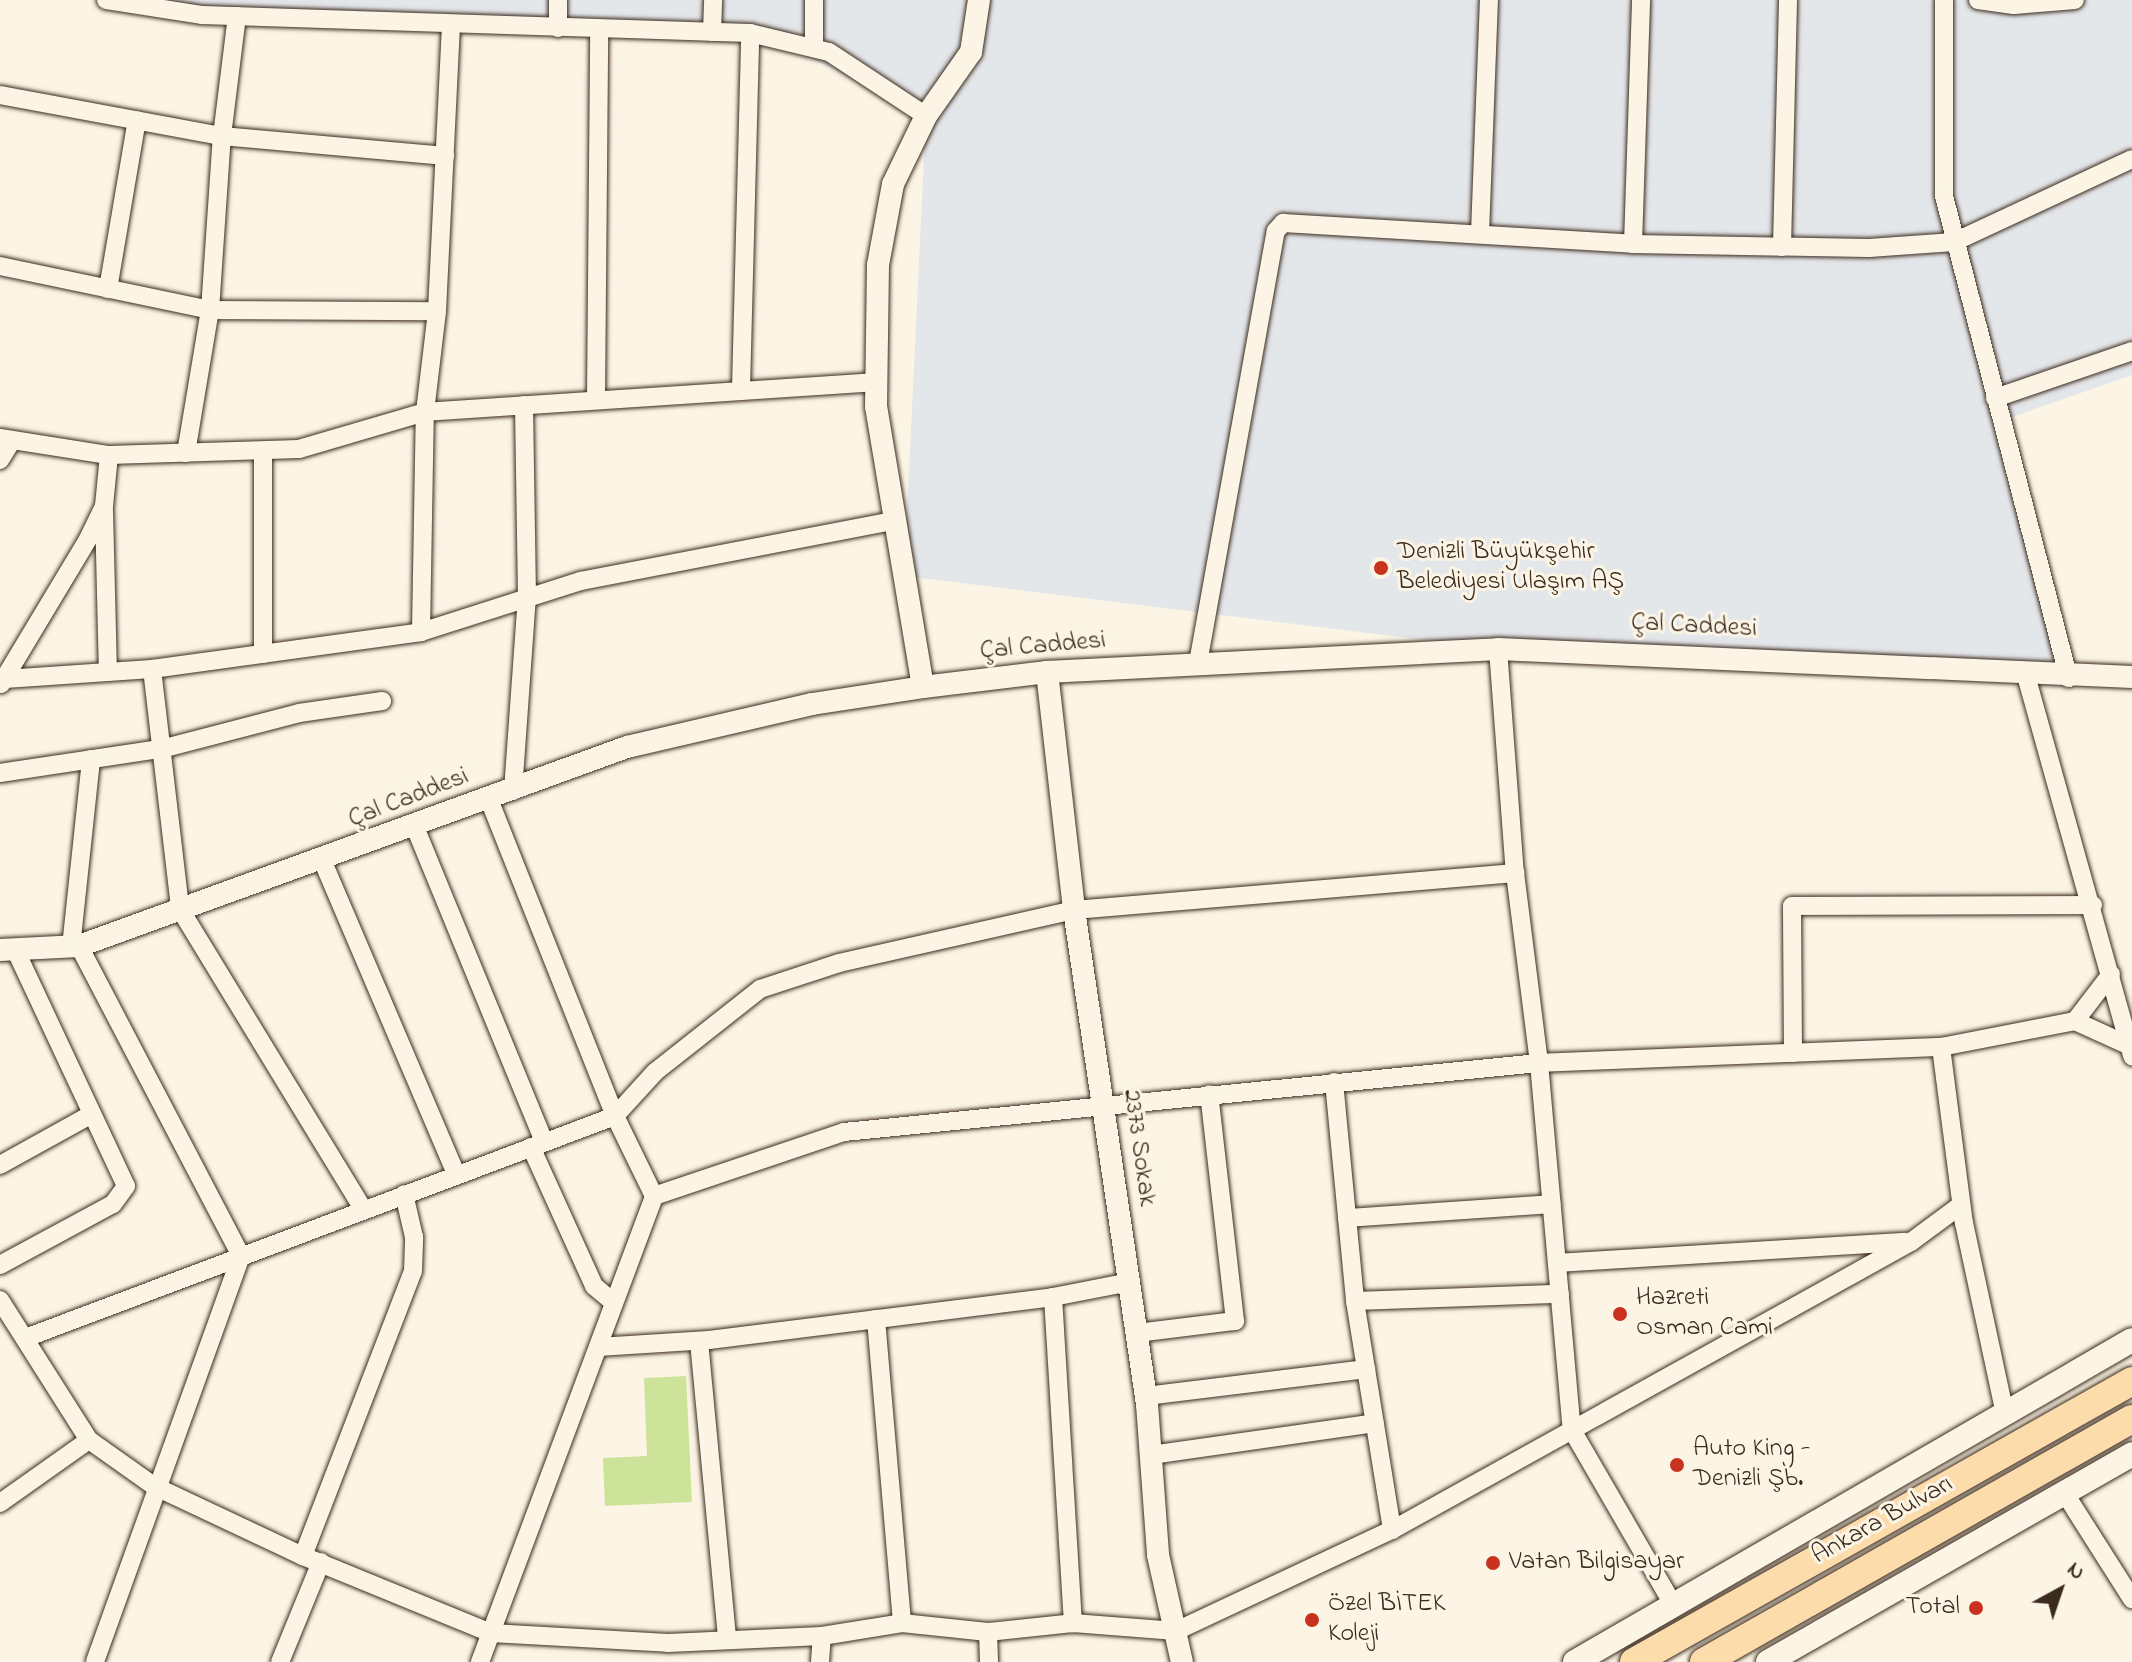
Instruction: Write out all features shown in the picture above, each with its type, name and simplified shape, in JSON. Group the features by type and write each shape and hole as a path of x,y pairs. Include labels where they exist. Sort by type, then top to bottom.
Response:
{"main road":[{"path":"1575,1662 2132,1340"},
{"name":"Ankara Bulvarı","path":"1634,1662 2132,1381"},
{"name":"Ankara Bulvarı","path":"1704,1662 2132,1419"},
{"path":"1768,1662 2132,1454"}],"street":[{"path":"106,0 237,16 271,9 451,25 750,33 814,48 883,83 926,116"},
{"path":"558,0 558,28"},
{"path":"712,32 713,0"},
{"path":"814,0 814,48"},
{"path":"923,687 894,521 876,382 878,265 893,184 926,116 971,52 979,0"},
{"path":"1480,233 1489,0"},
{"path":"1633,244 1641,0"},
{"path":"1782,247 1788,0"},
{"path":"1944,0 1944,196 2069,678"},
{"path":"1978,0 2014,5 2075,0"},
{"path":"186,453 210,310 222,136 237,16"},
{"path":"421,632 425,412 437,311 451,25"},
{"path":"596,399 599,29"},
{"path":"741,388 750,33"},
{"path":"0,95 222,136 445,156"},
{"path":"108,289 137,120"},
{"path":"1198,663 1276,231 1294,220 1633,244 1782,247 1954,242 2132,159"},
{"path":"0,266 210,310 437,311"},
{"path":"1995,398 2132,351"},
{"path":"0,460 6,440 109,455 299,449 425,412 741,388 876,382"},
{"path":"513,791 527,597 524,405"},
{"path":"263,451 263,654"},
{"path":"108,672 104,506 109,455"},
{"path":"2,682 104,506"},
{"path":"2,682 152,669 421,632 581,581 894,521"},
{"path":"1498,649 1515,873 1539,1063 1572,1430 1674,1606"},
{"name":"Çal Caddesi","path":"8,950 75,947 323,862 627,747 812,704 923,687 1047,672 1498,649 2025,672 2069,678 2132,677"},
{"path":"152,669 165,748 180,909 363,1209"},
{"name":"2373 Sokak","path":"1047,672 1074,910 1146,1396 1158,1555 1182,1662"},
{"path":"2025,672 2093,905 2131,1050"},
{"path":"0,773 165,748 299,713 382,701"},
{"path":"91,759 75,947 241,1256 154,1486 95,1662"},
{"path":"480,1662 654,1196 615,1116 489,799"},
{"path":"415,827 594,1286 614,1303"},
{"path":"323,862 456,1174"},
{"path":"28,1337 615,1116 655,1072 760,989 839,963 1074,910 1515,873"},
{"path":"1793,1053 1792,906 2093,905"},
{"path":"0,1265 113,1204 126,1186 8,950"},
{"path":"2075,1021 2111,974"},
{"path":"654,1196 844,1132 1104,1104 1539,1063 1941,1047 2075,1021 2131,1050"},
{"path":"1941,1047 1961,1205 2005,1415"},
{"path":"1334,1082 1355,1301 1392,1530"},
{"path":"1137,1333 1235,1321 1209,1094"},
{"path":"0,1165 92,1114"},
{"path":"280,1662 312,1559 413,1271 414,1237 404,1194"},
{"path":"1347,1218 1552,1204"},
{"path":"2,1307 28,1337 89,1440 154,1486 312,1559 491,1633 667,1652 727,1638 822,1636 902,1623 988,1632 1073,1623 1176,1631 1392,1530 1911,1242 1961,1205"},
{"path":"1557,1263 1911,1242"},
{"path":"598,1347 699,1341 1053,1297 1130,1282"},
{"path":"1355,1301 1560,1294"},
{"path":"1053,1297 1073,1623"},
{"path":"876,1319 902,1623"},
{"path":"699,1341 727,1638"},
{"path":"1146,1396 1366,1369"},
{"path":"1151,1455 1375,1423"},
{"path":"0,1503 89,1440"},
{"path":"2064,1492 2132,1599"},
{"path":"1176,1631 1198,1662"},
{"path":"988,1632 989,1662"},
{"path":"820,1662 822,1636"}],"shaded area":[{"path":"145,0 2132,0 2132,375 2001,421 2069,678 1498,649 904,576 926,115 765,36 271,18"}],"green space":[{"path":"686,1376 692,1502 605,1506 603,1458 647,1456 644,1378"}],"place":[{"name":"Denizli Büyükşehir Belediyesi Ulaşım AŞ","path":"1381,568"},
{"name":"Hazreti Osman Cami","path":"1620,1314"},
{"name":"Auto King - Denizli Şb.","path":"1677,1465"},
{"name":"Vatan Bilgisayar","path":"1493,1563"},
{"name":"Total","path":"1976,1608"},
{"name":"Özel BİTEK Koleji","path":"1312,1620"}]}
